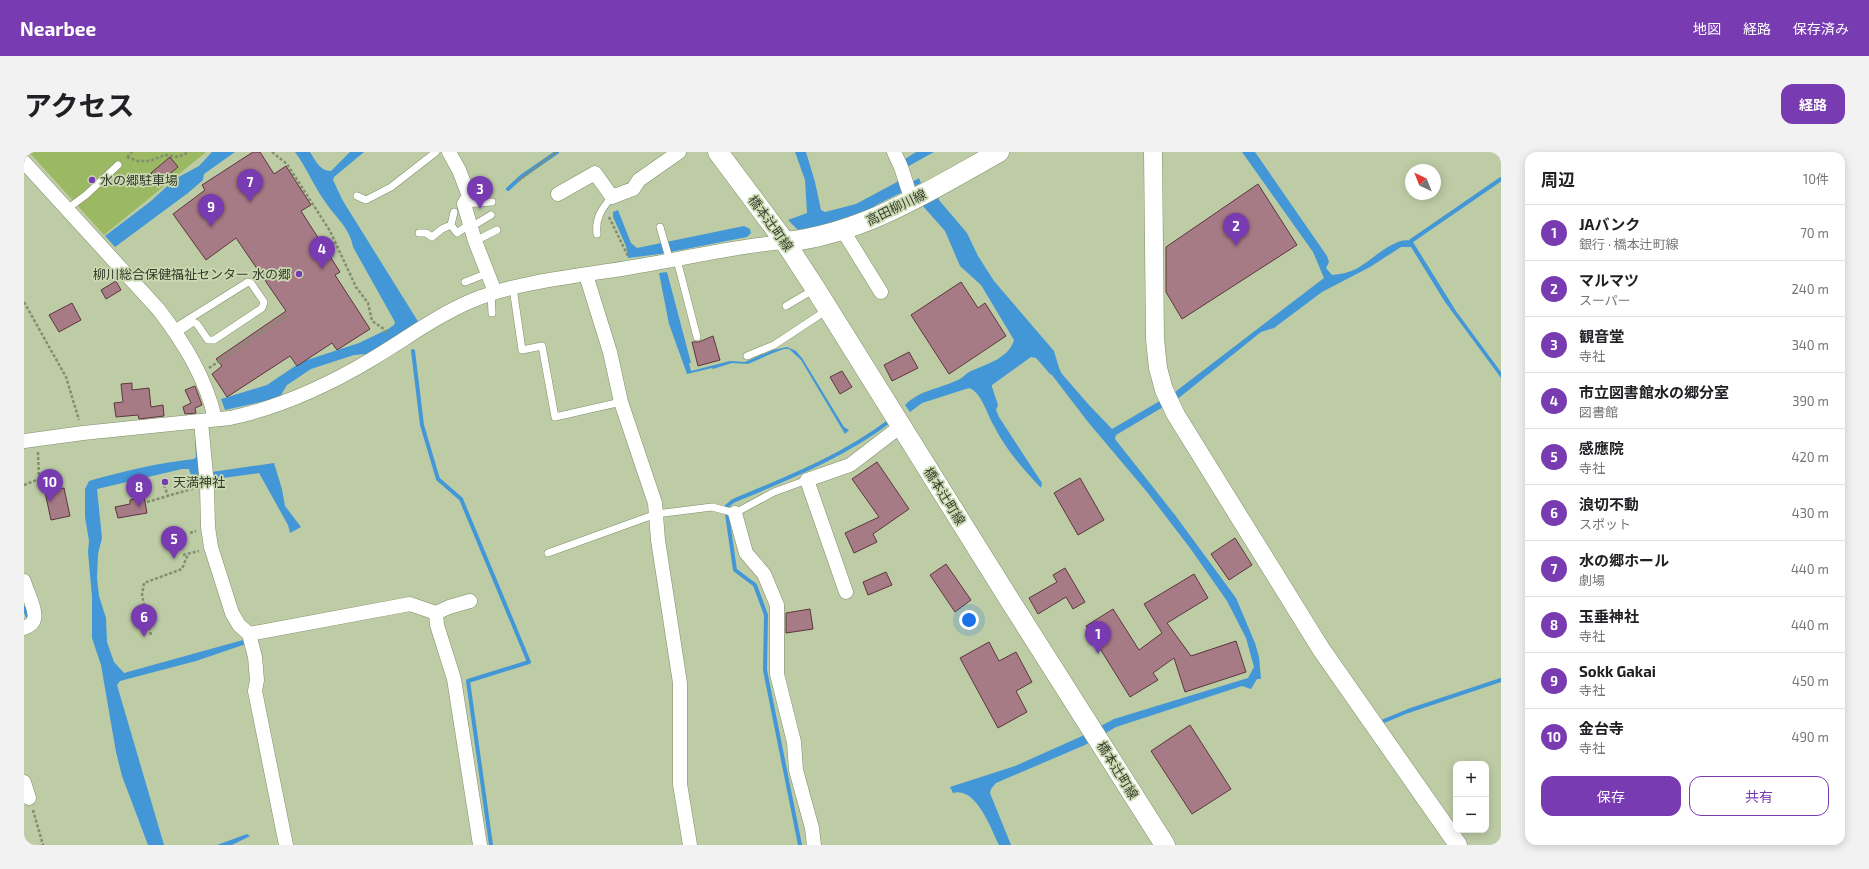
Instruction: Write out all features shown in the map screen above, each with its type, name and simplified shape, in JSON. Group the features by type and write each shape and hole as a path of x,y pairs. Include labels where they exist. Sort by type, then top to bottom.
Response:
{"main road":[{"name":"橋本辻町線","path":"718,152 785,242 815,288 827,310 1165,845"},
{"name":"高田柳川線","path":"785,242 806,240 862,223 910,196 999,152"}],"street":[{"path":"449,152 459,170 470,226 488,273 493,293"},
{"path":"558,194 595,173 610,200 633,189 639,180 679,152"},
{"path":"894,152 901,167 910,196"},
{"path":"1153,152 1155,339 1158,368 1164,390 1176,415 1321,649 1458,845"},
{"path":"24,162 159,310 175,331 200,374 211,401 215,419"},
{"path":"842,229 881,292"},
{"path":"30,440 83,433 201,422 230,418 262,410 306,393 352,371 458,307 493,293 672,259 758,244 785,242"},
{"path":"586,275 610,352 621,402 655,503 658,540 680,683 680,784 690,845"},
{"path":"201,422 207,485 207,516 211,547 232,613 239,625 248,634 255,657 257,680 255,691 286,845"},
{"path":"846,592 807,480 850,465 901,426"},
{"path":"735,513 746,553 764,574 777,604 777,674 792,736 796,770 812,828 814,845"},
{"path":"24,581 33,606 35,618 33,623 24,628"},
{"path":"248,634 410,604 436,614 449,607 470,601"},
{"path":"436,614 437,625 454,679 478,845"},
{"path":"24,782 29,798"}],"lane":[{"path":"357,196 366,200 391,187 436,152"},
{"path":"68,209 86,195 118,165"},
{"path":"597,234 596,225 599,215 610,200"},
{"path":"419,233 426,233 432,237 451,225 465,202 492,202"},
{"path":"451,225 457,233 491,214"},
{"path":"660,227 663,242 672,259 697,337"},
{"path":"475,241 497,230"},
{"path":"465,282 488,273"},
{"path":"248,282 251,283 264,302 262,308 214,340 208,340 198,324 193,322 175,331 248,282"},
{"path":"513,288 522,350 542,346 555,417 621,402"},
{"path":"786,306 815,288"},
{"path":"492,313 493,293"},
{"path":"747,356 774,345 827,310"},
{"path":"548,553 656,514 712,507 735,513 774,492 807,480"}],"path":[{"path":"127,157 138,161 150,161 165,154 178,157 189,152"},
{"path":"272,152 287,164 330,231 356,287 368,303 372,321 384,329"},
{"path":"518,181 556,152"},
{"path":"610,200 610,219 630,262 631,268"},
{"path":"24,302 66,377 83,433"},
{"path":"200,374 287,315"},
{"path":"30,440 39,479 46,486"},
{"path":"24,485 39,479"},
{"path":"147,502 207,485"},
{"path":"164,486 168,496"},
{"path":"151,636 142,595 144,583 182,569 188,554"},
{"path":"29,798 43,845"}],"green space":[{"name":"水の郷駐車場","path":"29,152 206,152 104,235"}],"water":[{"path":"212,152 235,152 204,174 203,180 188,193 115,247 105,236 151,201 175,179 199,166"},
{"path":"295,152 310,152 321,167 327,171 331,171 350,152 364,152 334,177 333,180 343,201 419,323 367,354 354,355 311,369 287,385 281,395 274,399 225,410 221,399 267,385 301,362 359,343 388,329 394,325 395,322 353,247 349,234 322,197"},
{"path":"795,152 806,152 815,182 821,210 825,212 856,204 897,182 905,159 916,152 934,152 907,167 912,182 919,178 921,183 876,205 865,215 830,225 798,230 788,220 807,213 805,180"},
{"path":"1242,152 1255,152 1327,256 1329,262 1326,268 1332,275 1356,269 1400,241 1407,240 1413,242 1456,311 1501,372 1501,378 1445,302 1411,247 1401,247 1370,267 1322,292 1274,328 1261,332 1180,397 1116,435 1115,439 1175,515 1236,598 1255,643 1259,657 1261,679 1257,679 1251,689 1242,686 1116,727 1085,745 996,783 991,789 990,793 1011,845 999,845 982,810 976,802 969,796 961,793 953,793 950,787 1015,766 1080,737 1114,719 1248,678 1254,667 1246,638 1227,601 1190,548 1147,492 1088,422 1052,375 1036,358 1031,357 992,385 992,387 998,405 996,410 999,417 1042,483 1041,488 1009,451 991,421 981,399 969,388 922,403 910,412 905,405 911,400 923,393 958,380 969,372 997,360 1007,351 1014,340 981,285 960,266 945,231 922,205 938,196 939,200 967,233 978,256 994,281 1054,351 1062,374 1112,429 1175,392 1324,278 1313,252"},
{"path":"618,210 631,243 637,248 744,226 750,229 751,233 747,237 660,254 628,258 626,246 613,217 613,212"},
{"path":"667,272 691,363 689,363 691,371 730,361 745,362 773,350 787,347 796,351 802,358 844,427 849,430 845,434 801,360 789,349 784,349 773,353 748,364 732,363 713,369 687,374 669,324 659,273"},
{"path":"195,436 200,439 212,472 274,463 282,489 285,506 301,527 290,533 288,525 259,473 193,482 189,469 182,469 97,489 102,538 98,554 97,578 99,596 106,618 107,642 114,662 124,673 243,640 246,644 196,661 120,681 117,685 164,845 148,845 122,776 116,752 101,665 92,638 92,597 88,552 89,541 85,517 85,489 89,481 102,477 154,465 194,459 196,457"},
{"path":"247,834 250,836 232,845 217,845"}],"building":[{"name":"柳川総合保健福祉センター 水の郷","path":"253,152 260,152 274,174 286,166 311,205 301,211 340,272 335,275 370,329 337,350 332,343 297,366 290,356 227,397 212,374 222,366 216,359 286,311 236,238 206,260 173,214 205,190 202,185"},
{"path":"170,157 178,167 159,183 151,173"},
{"path":"1258,184 1297,245 1182,319 1166,292 1166,247"},
{"path":"116,281 121,290 106,299 101,290"},
{"path":"961,282 978,308 985,303 1006,336 949,374 911,315"},
{"path":"72,303 81,320 59,332 49,315"},
{"path":"713,336 720,360 698,366 692,342 699,342"},
{"path":"909,352 918,368 892,381 884,365"},
{"path":"842,371 852,387 840,394 830,377"},
{"path":"132,383 132,390 149,388 151,407 163,405 164,416 139,419 138,415 116,417 114,403 123,402 121,384"},
{"path":"195,386 202,405 195,408 196,413 185,414 183,407 191,403 185,390"},
{"path":"877,462 909,509 873,534 877,542 854,553 845,533 879,517 852,479"},
{"path":"1080,478 1104,520 1078,535 1054,493"},
{"path":"58,487 59,489 64,488 70,516 51,520 45,492 49,491 48,489"},
{"path":"144,496 147,513 118,518 115,507 130,504 130,500"},
{"path":"1235,538 1252,565 1229,580 1211,554"},
{"path":"946,564 971,600 955,612 930,575"},
{"path":"1065,568 1085,602 1073,609 1066,597 1038,614 1029,598 1057,582 1053,575"},
{"path":"886,572 892,585 868,595 863,582"},
{"path":"1194,574 1208,598 1167,623 1191,656 1236,641 1246,672 1185,692 1174,658 1153,673 1158,680 1130,697 1086,626 1113,609 1139,650 1162,633 1144,604"},
{"path":"810,609 813,629 786,633 786,613"},
{"path":"989,642 999,661 1016,652 1032,682 1016,691 1027,712 998,728 960,658"},
{"path":"1190,725 1231,789 1192,814 1151,751"}],"waterway":[{"path":"508,189 521,177 557,152"},
{"path":"1411,241 1501,179"},
{"path":"413,351 422,425 438,479 461,499 529,662 468,681 491,845"},
{"path":"800,845 765,670 766,615 755,585 735,570 726,507 733,501 795,475 854,445 891,420"},
{"path":"24,608 29,619"},
{"path":"1379,723 1408,711 1501,680"}],"place":[{"name":"水の郷駐車場","path":"92,180"},
{"name":"水の郷ホール","path":"250,202"},
{"name":"観音堂","path":"480,209"},
{"name":"Sokk Gakai","path":"211,227"},
{"name":"マルマツ","path":"1236,246"},
{"name":"市立図書館水の郷分室","path":"322,269"},
{"name":"柳川総合保健福祉センター 水の郷","path":"299,274"},
{"name":"天満神社","path":"165,482"},
{"name":"金台寺","path":"50,502"},
{"name":"玉垂神社","path":"139,507"},
{"name":"感應院","path":"174,559"},
{"name":"浪切不動","path":"144,637"},
{"name":"JAバンク","path":"1098,654"}]}
